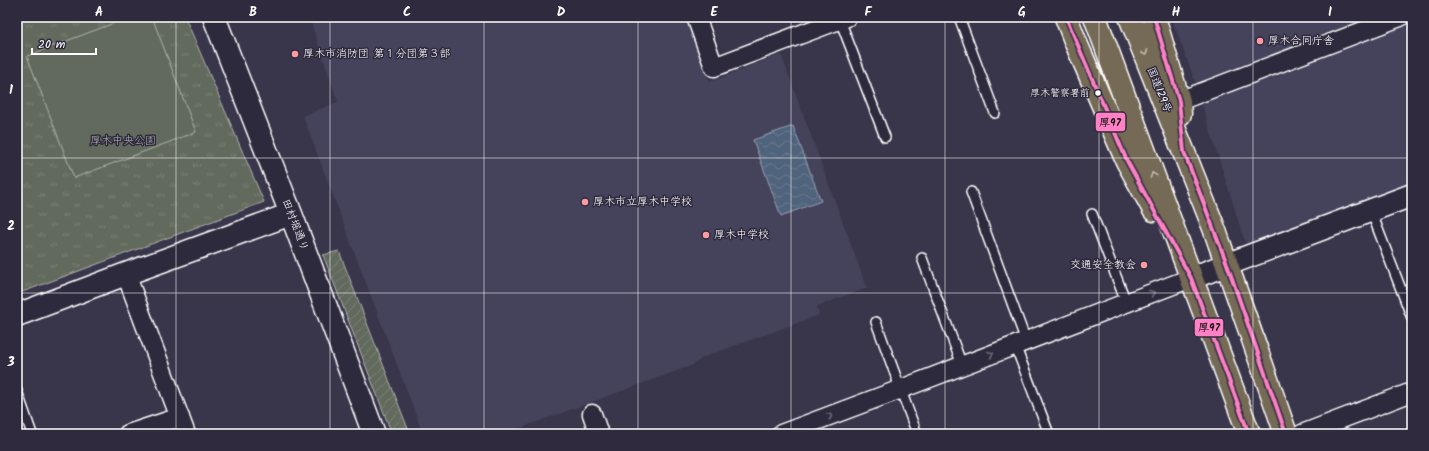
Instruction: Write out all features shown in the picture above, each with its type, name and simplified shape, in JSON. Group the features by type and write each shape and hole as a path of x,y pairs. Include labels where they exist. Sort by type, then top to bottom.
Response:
{"highway":[{"path":"1066,17 1127,161 1191,278"},
{"name":"国道129号","path":"1130,17 1227,264 1286,434"},
{"path":"1154,17 1179,101 1184,152"},
{"path":"1098,25 1249,434"}],"street":[{"name":"田村堀通り","path":"214,17 291,214 374,434"},
{"path":"696,17 714,67 835,19"},
{"path":"1179,101 1400,17"},
{"path":"781,434 804,430 962,365 1412,194"},
{"path":"17,315 291,214"},
{"path":"126,274 186,434"},
{"path":"1302,434 1412,392"},
{"path":"592,414 599,434"},
{"path":"128,434 180,417"}],"lane":[{"path":"959,17 995,113"},
{"path":"835,19 885,137"},
{"path":"971,192 1048,434"},
{"path":"1371,210 1412,318"},
{"path":"1092,214 1126,302"},
{"path":"922,258 962,365"},
{"path":"876,322 917,434"},
{"path":"17,391 32,434"}],"shaded area":[{"name":"厚木市立厚木中学校","path":"309,17 686,17 710,82 781,54 867,288 817,306 819,315 704,357 693,365 504,434 423,434 303,116 338,102"},
{"path":"1171,17 1377,17 1197,86"},
{"path":"1412,23 1412,183 1248,244 1245,242 1201,101"}],"green space":[{"name":"厚木中央公園","path":"17,17 185,17 264,202 17,294"},
{"path":"130,17 152,17 196,132 74,178 27,56"},
{"path":"339,251 410,434 392,434 323,255"}],"water":[{"path":"793,126 821,201 781,216 753,140"}],"transit line":[{"name":"厚97","path":"1066,17 1127,161 1191,278 1249,434"},
{"name":"厚97","path":"1154,17 1179,101 1184,152 1227,264 1286,434"}],"place":[{"name":"厚木合同庁舎","path":"1260,41"},
{"name":"厚木市消防団 第１分団第３部","path":"295,54"},
{"name":"厚木警察署前","path":"1098,93"},
{"name":"厚木市立厚木中学校","path":"585,202"},
{"name":"厚木中学校","path":"706,235"},
{"name":"交通安全教会","path":"1144,265"}]}
